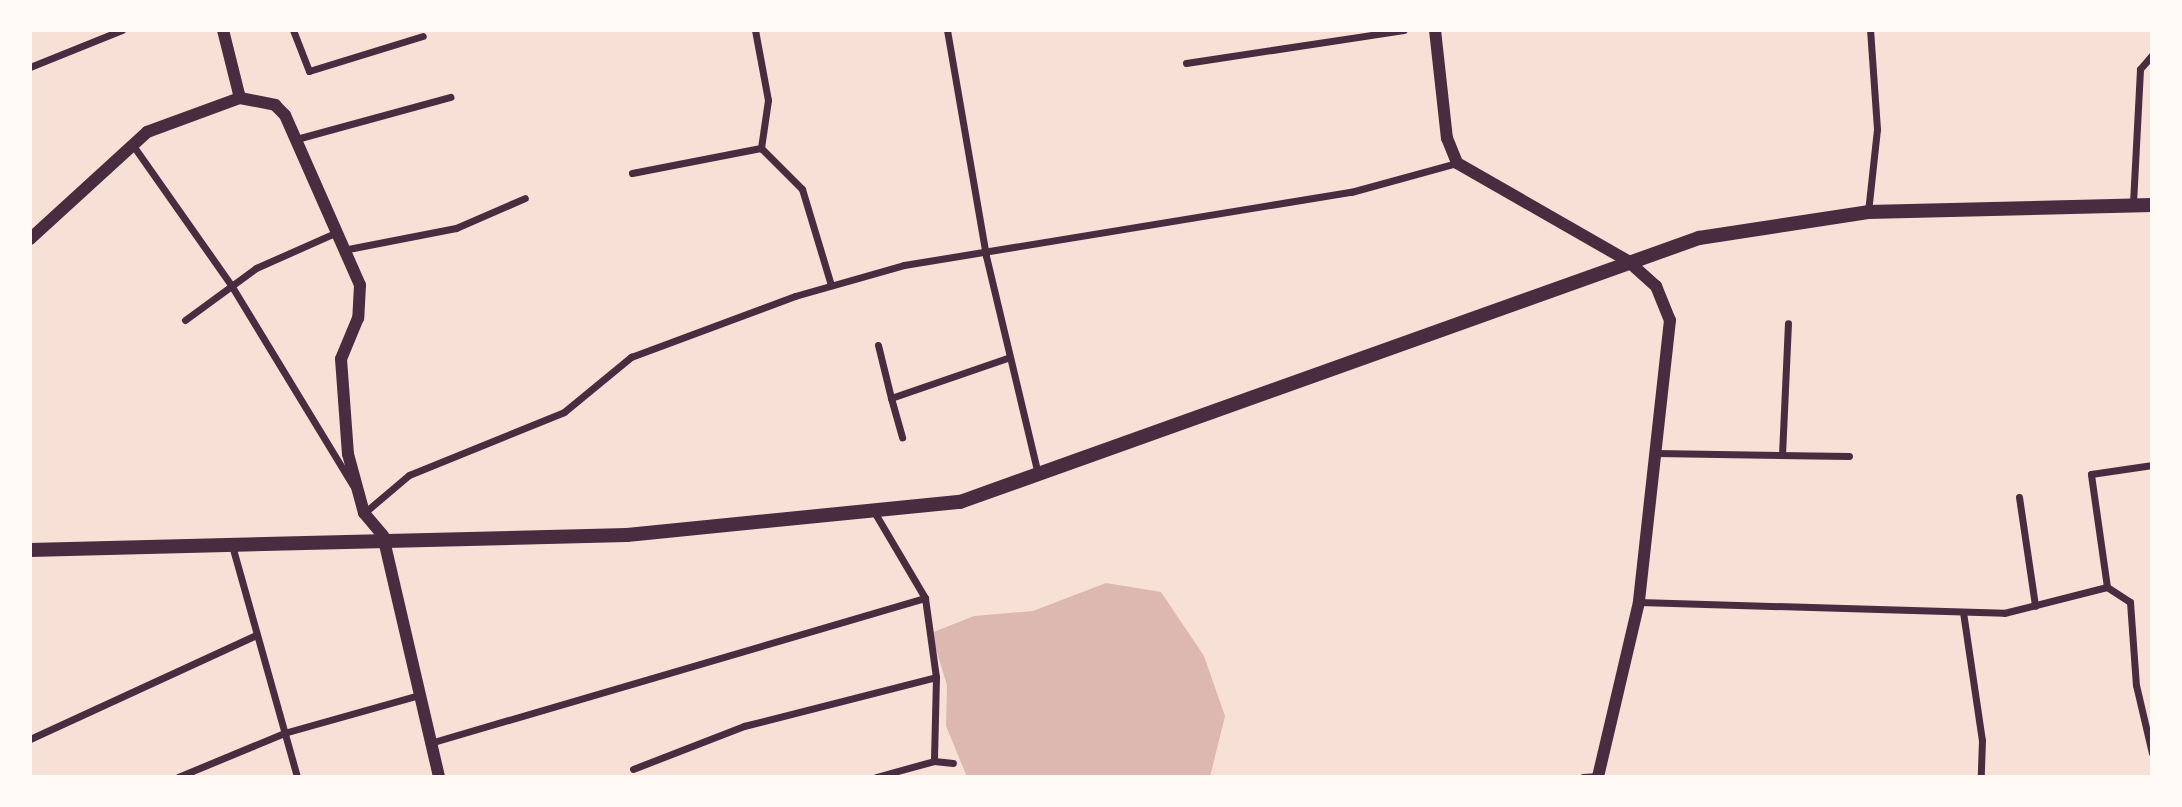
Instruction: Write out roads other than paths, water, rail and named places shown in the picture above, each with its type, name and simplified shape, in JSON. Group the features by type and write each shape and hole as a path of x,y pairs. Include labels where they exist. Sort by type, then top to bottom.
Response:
{"main road":[{"path":"30,550 233,549 383,536 627,535 876,515 960,502 1039,477 1628,261 1770,222 1868,212 2133,203 2152,205"}],"street":[{"path":"30,67 122,30"},
{"path":"223,30 240,97"},
{"path":"293,30 309,71 423,36"},
{"path":"755,30 768,100 761,148"},
{"path":"947,30 986,256 1007,358 1039,477"},
{"path":"1186,63 1404,30"},
{"path":"1434,30 1447,138 1457,163 1628,261 1656,286 1670,320 1639,602 1598,776 1583,777"},
{"path":"1868,212 1877,129 1870,30"},
{"path":"2133,203 2140,69 2152,55"},
{"path":"30,239 131,143 240,97 275,105 300,138 342,251 360,285 358,318 341,359 348,454 364,513 383,536 439,777"},
{"path":"300,138 450,97"},
{"path":"131,143 231,285 359,495"},
{"path":"632,173 761,148"},
{"path":"761,148 802,189 831,285"},
{"path":"364,513 409,475 564,412 631,356 709,323 904,265 986,256 1351,192 1457,163"},
{"path":"342,251 456,228 525,198"},
{"path":"185,320 231,285 335,233"},
{"path":"1782,455 1788,323"},
{"path":"878,345 902,437"},
{"path":"891,398 1007,358"},
{"path":"1656,453 1849,456"},
{"path":"2107,587 2091,474 2152,465"},
{"path":"2019,497 2035,606"},
{"path":"876,515 925,598 936,677 934,761"},
{"path":"233,549 254,636 298,777"},
{"path":"1639,602 1963,612 2035,606 2107,587 2130,601 2136,685 2152,753"},
{"path":"430,743 925,598"},
{"path":"1963,612 1982,740 1981,777"},
{"path":"30,739 254,636"},
{"path":"633,769 744,726 936,677"},
{"path":"178,777 284,733 419,695"},
{"path":"876,777 934,761 953,763"}]}
